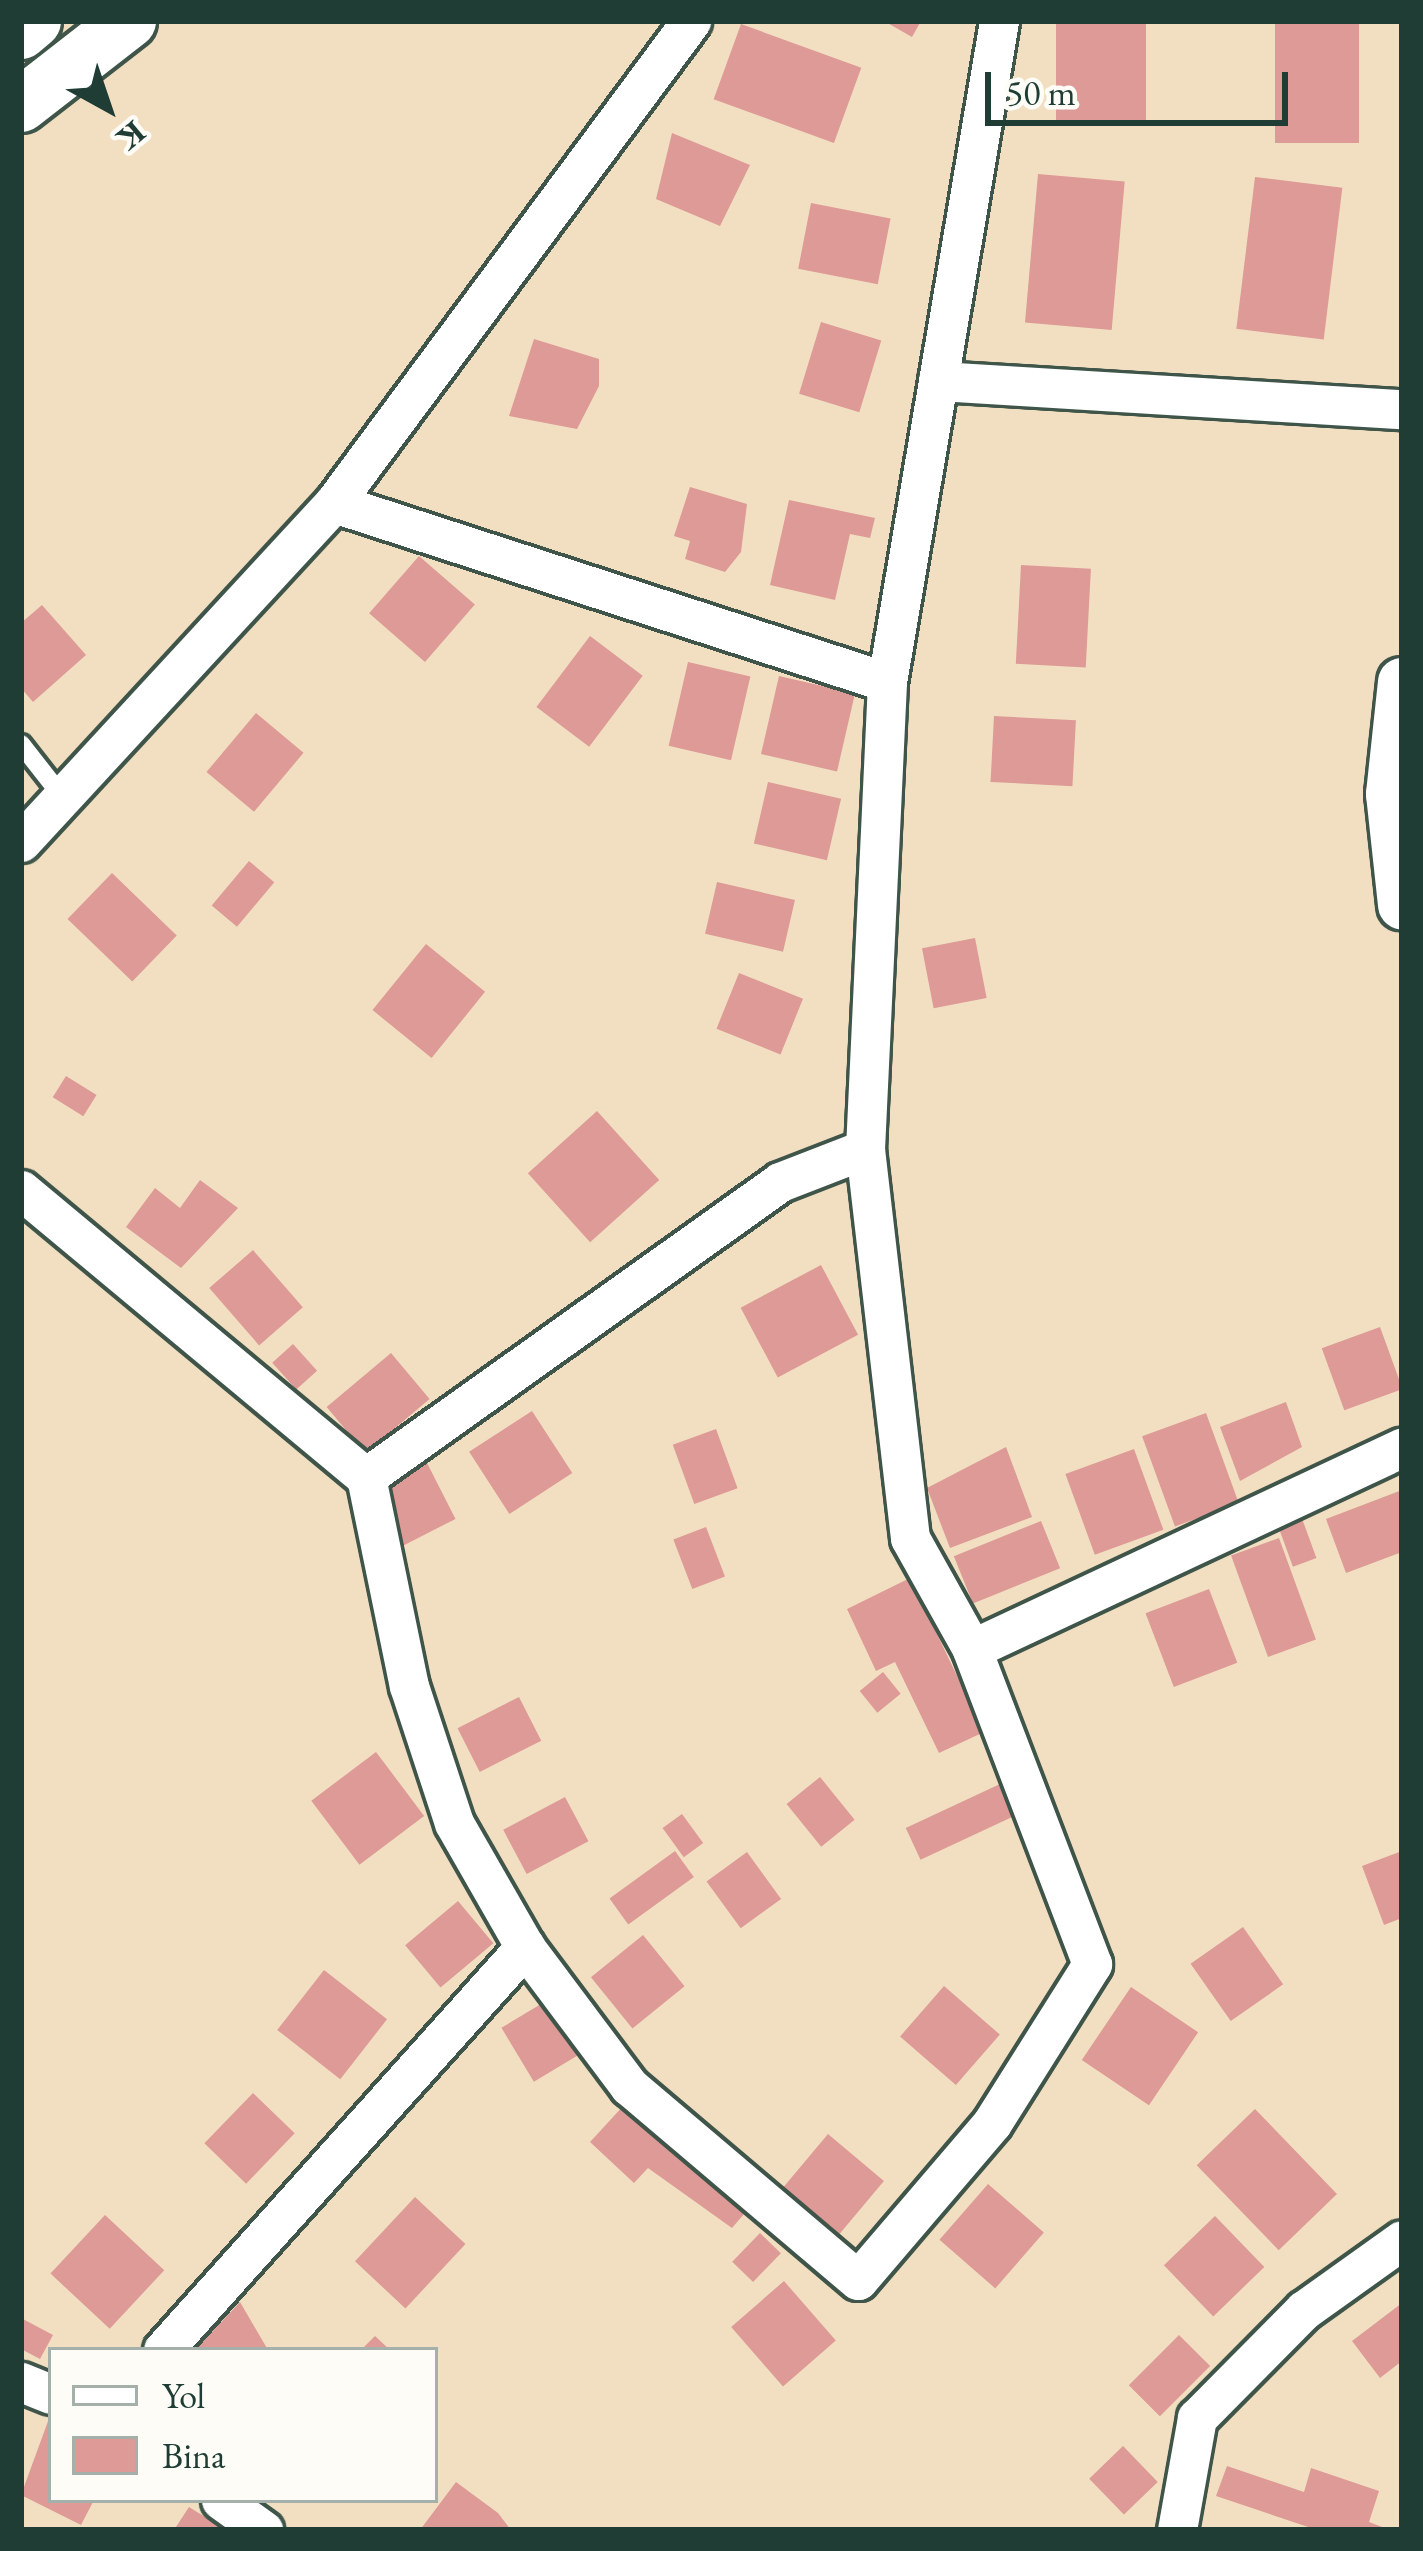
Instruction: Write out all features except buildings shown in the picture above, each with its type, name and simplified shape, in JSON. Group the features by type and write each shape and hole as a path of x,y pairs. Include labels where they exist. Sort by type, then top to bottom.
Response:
{"main road":[{"path":"21,32 34,21"},
{"path":"21,105 129,21"}],"street":[{"path":"21,842 334,503 691,21"},
{"path":"21,1190 366,1477 409,1687 448,1804 525,1947 629,2086 858,2280 992,2123 1092,1964 972,1649 910,1538 866,1148 886,682 999,21"},
{"path":"938,381 1402,410"},
{"path":"334,503 886,682"},
{"path":"1402,682 1390,794 1402,905"},
{"path":"366,1477 780,1182 866,1148"},
{"path":"972,1649 1402,1448"},
{"path":"166,2347 525,1947"},
{"path":"1177,2530 1198,2418 1304,2310 1402,2240"},
{"path":"225,2503 263,2530"}],"lane":[{"path":"21,744 61,795"}]}
